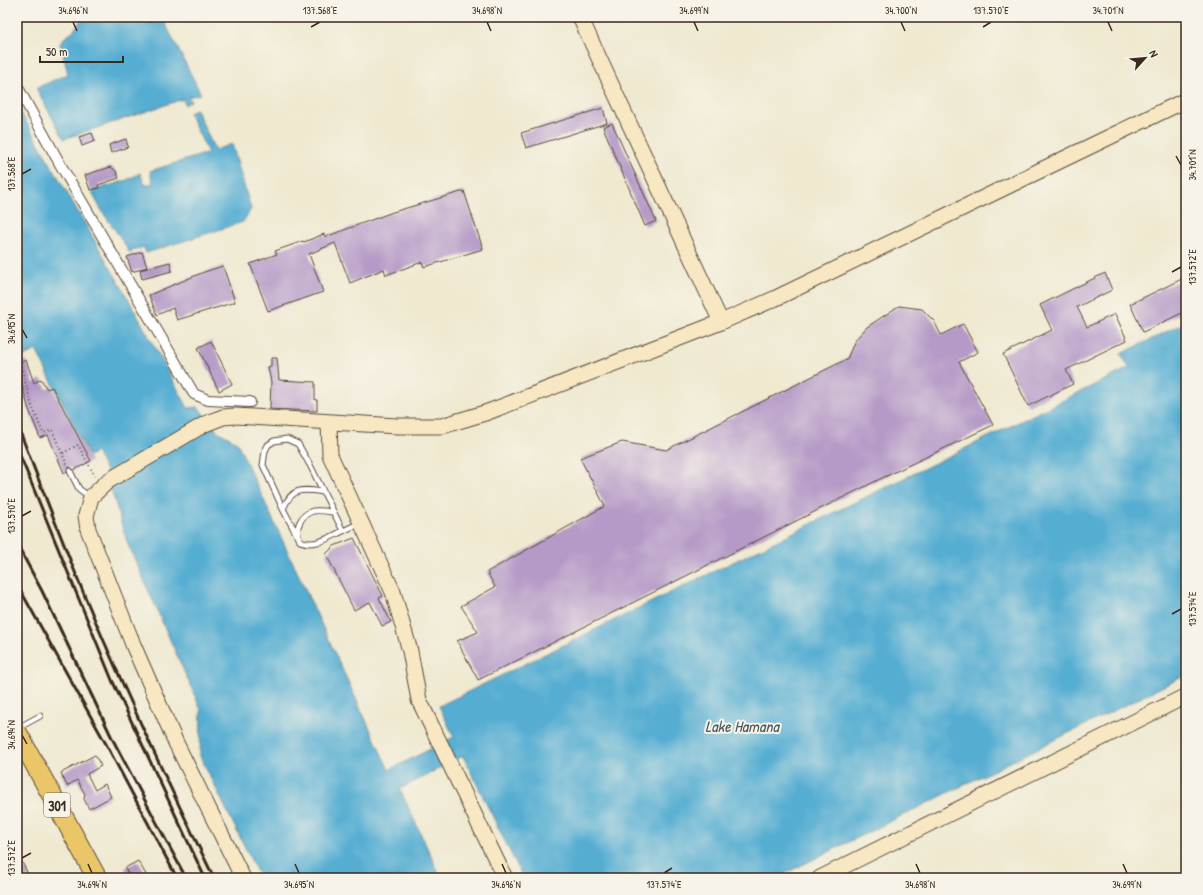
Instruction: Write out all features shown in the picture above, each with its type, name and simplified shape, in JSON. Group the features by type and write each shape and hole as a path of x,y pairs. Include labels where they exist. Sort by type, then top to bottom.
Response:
{"highway":[{"name":"301","path":"18,735 97,878"}],"street":[{"path":"580,17 721,322"},
{"path":"17,86 60,164 194,394 208,400 250,402"},
{"path":"243,878 176,743 134,647 88,529 86,516 91,497 103,480 205,424 223,417 235,416 397,426 442,426 488,412 721,322 774,299 1186,100"},
{"path":"329,422 330,456 393,592 410,651 419,700 506,878"},
{"path":"820,878 1186,696"}],"lane":[{"path":"343,531 298,444 287,439 274,441 268,445 265,451 263,464 265,473 300,541 308,544 316,544 362,523"},
{"path":"70,471 79,490 91,497"},
{"path":"283,509 286,501 295,491 306,489 323,492"},
{"path":"297,535 299,522 304,516 313,511 332,512"},
{"path":"18,735 40,716"}],"path":[{"path":"17,369 21,367 32,406 43,433 52,430 70,471"},
{"path":"63,453 78,445 103,480"}],"water":[{"path":"83,17 162,17 201,94 188,97 191,101 185,105 183,99 64,139 36,88 68,74 60,44 64,38 74,30"},
{"name":"Lake Hamana","path":"17,106 125,293 188,408 198,407 217,431 237,442 389,770 454,737 439,706 1129,368 1121,354 1186,322 1186,675 776,878 523,878 463,756 400,789 441,878 260,878 200,756 201,710 127,542 105,469 96,452 89,456 36,350 17,360"},
{"path":"196,109 215,150 232,144 251,209 243,222 146,253 144,247 129,252 104,214 92,191 127,180 140,173 145,185 153,183 150,171 208,153 189,113"}],"building":[{"path":"603,108 607,123 526,148 521,133"},
{"path":"612,123 656,221 645,226 603,127"},
{"path":"92,133 95,141 82,146 79,137"},
{"path":"126,139 128,147 111,153 109,145"},
{"path":"111,167 116,171 119,178 98,185 99,188 90,190 85,175"},
{"path":"464,191 483,249 424,267 422,262 386,275 384,269 350,283 335,243 309,254 323,292 268,311 250,264 277,254 275,251 303,241 304,242 324,234 325,237 393,212"},
{"path":"142,252 147,267 132,272 127,257"},
{"path":"170,262 172,271 142,279 140,270"},
{"path":"223,266 235,302 177,320 173,308 157,315 149,295 204,272"},
{"path":"1105,273 1112,290 1077,307 1087,327 1115,314 1127,340 1066,370 1073,384 1028,406 1003,354 1052,330 1040,305"},
{"path":"1186,277 1186,311 1143,332 1130,304"},
{"path":"899,306 922,309 934,321 941,335 963,324 978,352 959,362 993,425 876,481 478,680 457,641 478,632 461,606 495,587 487,572 605,506 580,458 622,442 666,450 847,359 855,340 867,327"},
{"path":"211,341 232,384 219,391 198,348"},
{"path":"271,358 277,358 279,380 315,382 315,400 317,400 317,411 270,409 271,382 268,367 271,366"},
{"path":"26,360 34,383 41,379 47,389 52,387 91,461 74,470 69,467 66,473 64,473 48,435 40,438 28,407 19,373 17,374 17,364"},
{"path":"354,538 383,596 379,598 391,622 382,626 370,602 354,610 326,554 334,546"},
{"path":"95,755 101,766 87,774 95,790 105,784 111,797 89,809 84,799 85,794 77,780 67,786 61,773"},
{"path":"17,852 30,878 17,878"},
{"path":"138,861 148,878 130,878 125,868"}],"railway":[{"path":"17,424 68,555 101,634 148,740 214,878"},
{"path":"17,448 112,680 205,878"},
{"path":"17,544 42,591 113,740 186,878"},
{"path":"17,584 106,744 177,878"}]}
